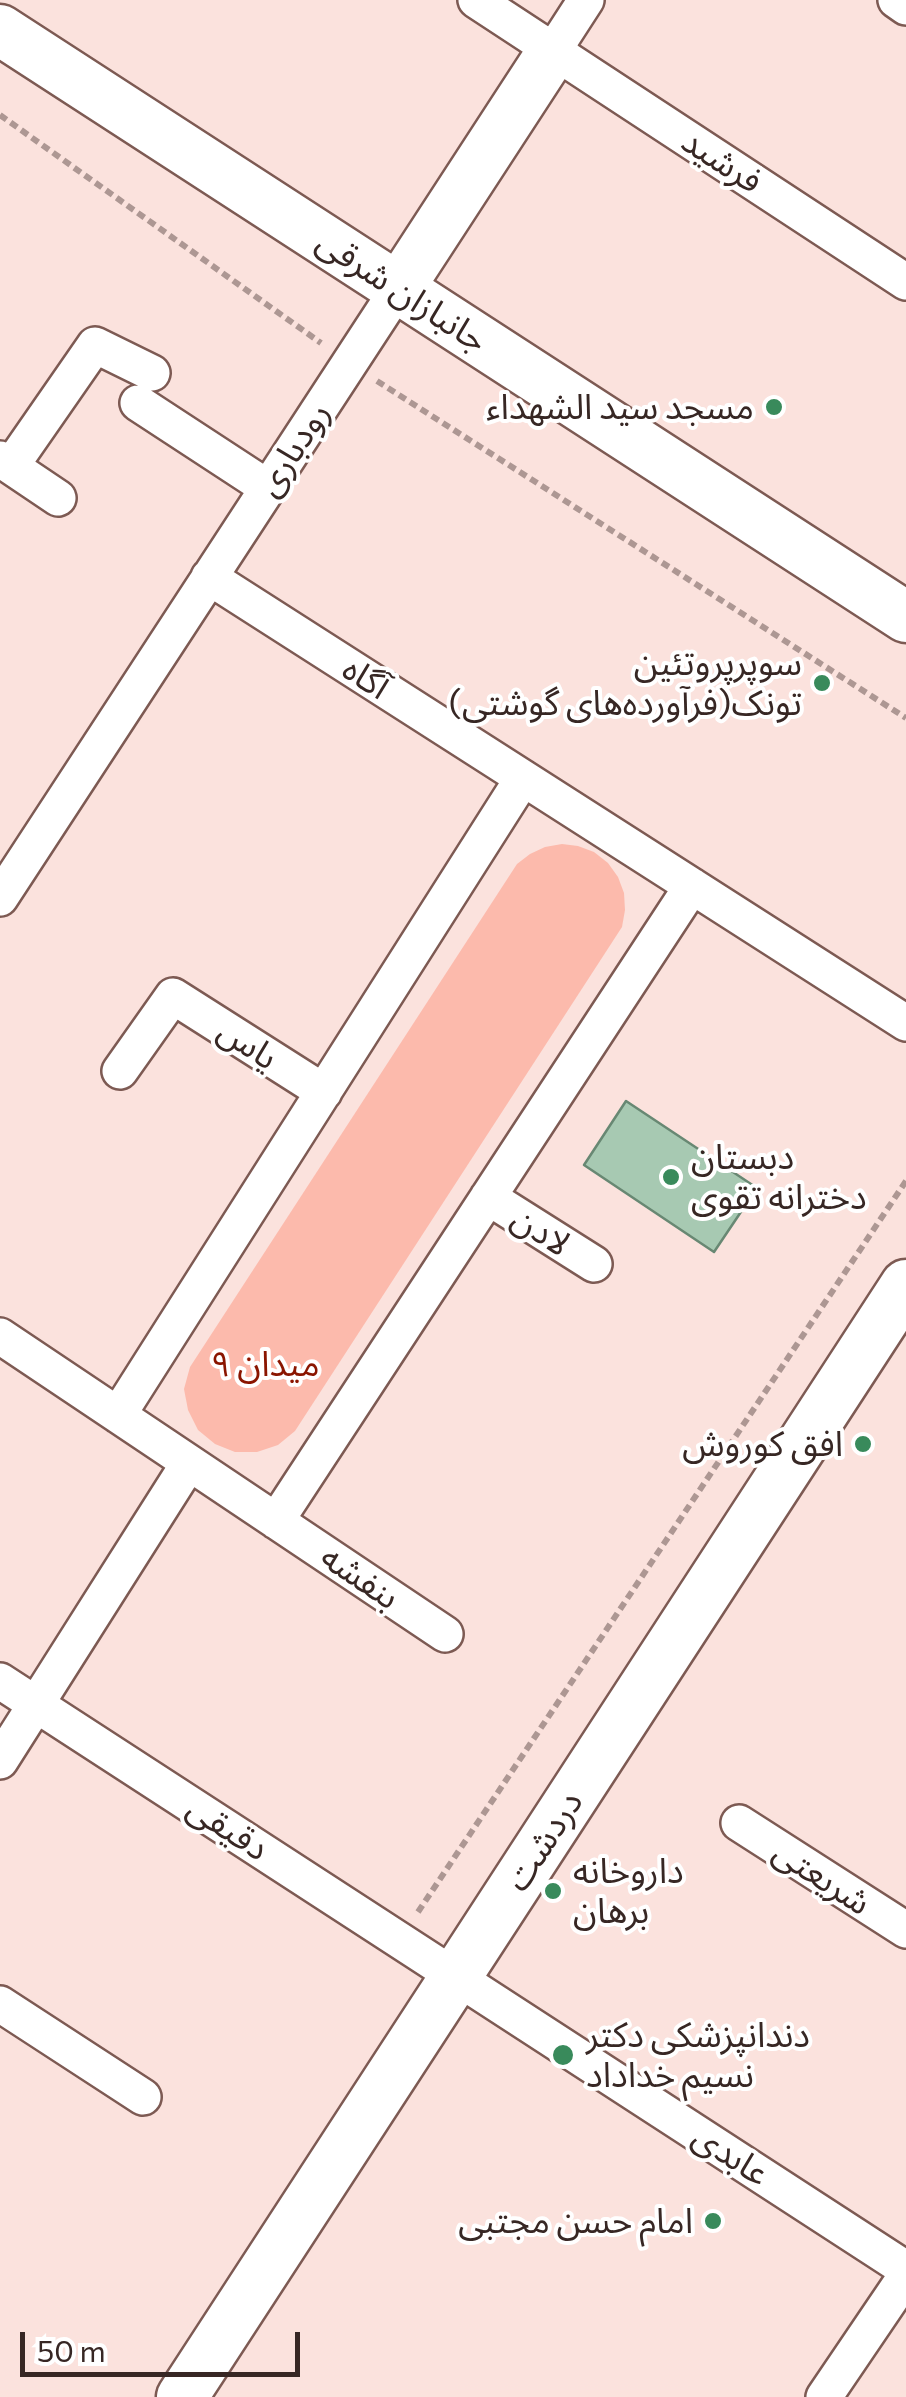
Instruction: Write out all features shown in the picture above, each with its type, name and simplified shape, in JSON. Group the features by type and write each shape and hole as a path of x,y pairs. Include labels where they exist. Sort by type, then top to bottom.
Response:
{"main road":[{"name":"جانبازان شرقی","path":"0,30 906,617"},
{"name":"رودباری","path":"398,289 553,51"},
{"name":"دردشت","path":"182,2397 906,1285"}],"street":[{"name":"فرشید","path":"476,0 901,268"},
{"name":"رودباری","path":"553,51 586,0"},
{"path":"896,0 906,6"},
{"name":"رودباری","path":"0,898 398,289"},
{"path":"58,498 5,462 95,345 268,488"},
{"name":"آگاه","path":"210,577 523,778"},
{"path":"118,1415 523,778 906,1023"},
{"path":"0,1336 276,1521 692,886"},
{"name":"یاس","path":"120,1071 173,996 324,1092"},
{"name":"لادن","path":"488,1197 594,1264"},
{"path":"0,1760 189,1463"},
{"name":"بنفشه","path":"276,1521 445,1634"},
{"name":"دقیقی","path":"0,1681 456,1976"},
{"name":"شریعتی","path":"739,1823 906,1930"},
{"name":"عابدی","path":"456,1976 906,2272"},
{"path":"0,2004 143,2097"},
{"path":"824,2397 906,2272"}],"path":[{"path":"0,115 350,364 906,718"},
{"path":"400,1939 906,1181"}],"green space":[{"name":"میدان ۹","path":"562,844 594,852 608,863 624,893 622,927 295,1431 278,1445 257,1452 235,1452 215,1444 198,1430 188,1410 184,1389 190,1367 517,864 545,847"}],"building":[{"name":"دبستان دخترانه تقوی","path":"626,1101 757,1188 714,1252 584,1165"}],"place":[{"name":"مسجد سید الشهداء","path":"774,407"},
{"name":"سوپرپروتئین تونک(فرآورده‌های گوشتی)","path":"822,683"},
{"name":"دبستان دخترانه تقوی","path":"671,1177"},
{"name":"افق کوروش","path":"863,1444"},
{"name":"داروخانه برهان","path":"553,1891"},
{"name":"دندانپزشکی دکتر نسیم خداداد","path":"563,2055"},
{"name":"امام حسن مجتبی","path":"713,2221"}]}
